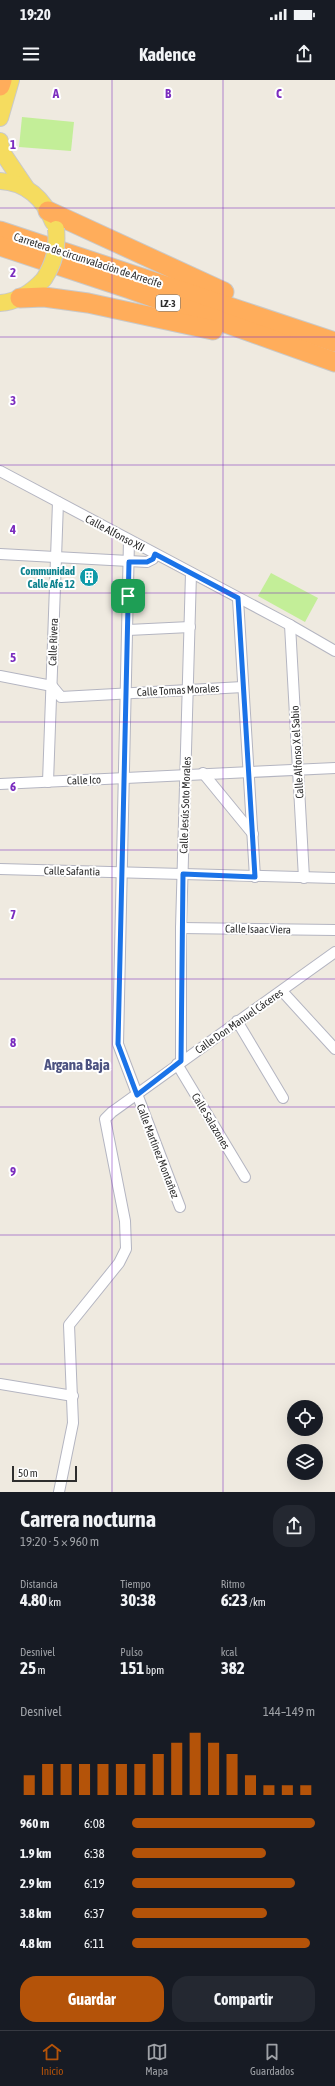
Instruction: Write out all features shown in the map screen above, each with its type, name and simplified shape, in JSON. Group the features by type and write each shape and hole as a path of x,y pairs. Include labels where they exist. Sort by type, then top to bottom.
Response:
{"highway":[{"path":"0,86 2,80"},
{"path":"48,210 207,286 335,335"},
{"name":"Carretera de circunvalación de Arrecife","path":"0,231 335,342"},
{"name":"Carretera de circunvalación de Arrecife","path":"0,246 130,289 335,363"},
{"name":"LZ-3","path":"6,304 44,298 88,302 207,328 335,363"}],"main road":[{"path":"0,118 11,80"},
{"path":"1,150 27,188 39,198 48,210 56,229 57,242 51,268 44,279 34,290 6,304"},
{"path":"0,181 7,181 27,188"}],"street":[{"name":"Calle Alfonso XII","path":"0,471 290,625 335,651"},
{"name":"Calle Rivera","path":"48,782 58,502"},
{"name":"Calle Martinez Montañez","path":"129,540 128,630 124,693 122,779 118,1044 180,1207"},
{"path":"0,554 129,562 147,562 153,559 155,554"},
{"name":"Calle Jesús Soto Morales","path":"179,1063 181,928 191,573"},
{"path":"238,598 255,877"},
{"name":"Calle Alfonso X el Sabio","path":"290,625 304,878"},
{"path":"128,630 190,627"},
{"name":"Calle Tomas Morales","path":"0,676 52,686 61,697 243,687"},
{"name":"Calle Ico","path":"0,784 122,779 203,773 335,768"},
{"path":"203,773 253,834"},
{"name":"Calle Safantia","path":"0,869 335,878"},
{"name":"Calle Isaac Viera","path":"181,928 335,930"},
{"name":"Calle Don Manuel Cáceres","path":"73,1396 69,1325 119,1263 126,1249 125,1221 105,1119 112,1112 179,1063 335,952"},
{"path":"282,990 335,1049"},
{"path":"237,1021 283,1098"},
{"name":"Calle Salazones","path":"179,1063 244,1177"},
{"path":"0,1384 73,1396 73,1423 59,1492"}],"green space":[{"path":"22,117 74,122 71,151 19,147"},
{"path":"271,573 318,598 305,622 258,596"}],"place":[{"name":"Communidad Calle Afe 12","path":"89,577"}],"district":[{"name":"Argana Baja","path":"77,1065"}],"route":[{"path":"155,554 238,598 255,877 183,874 181,928 181,1061 137,1095 118,1044 124,693 128,630 128,596 129,562 147,562 153,559 155,554"}]}
